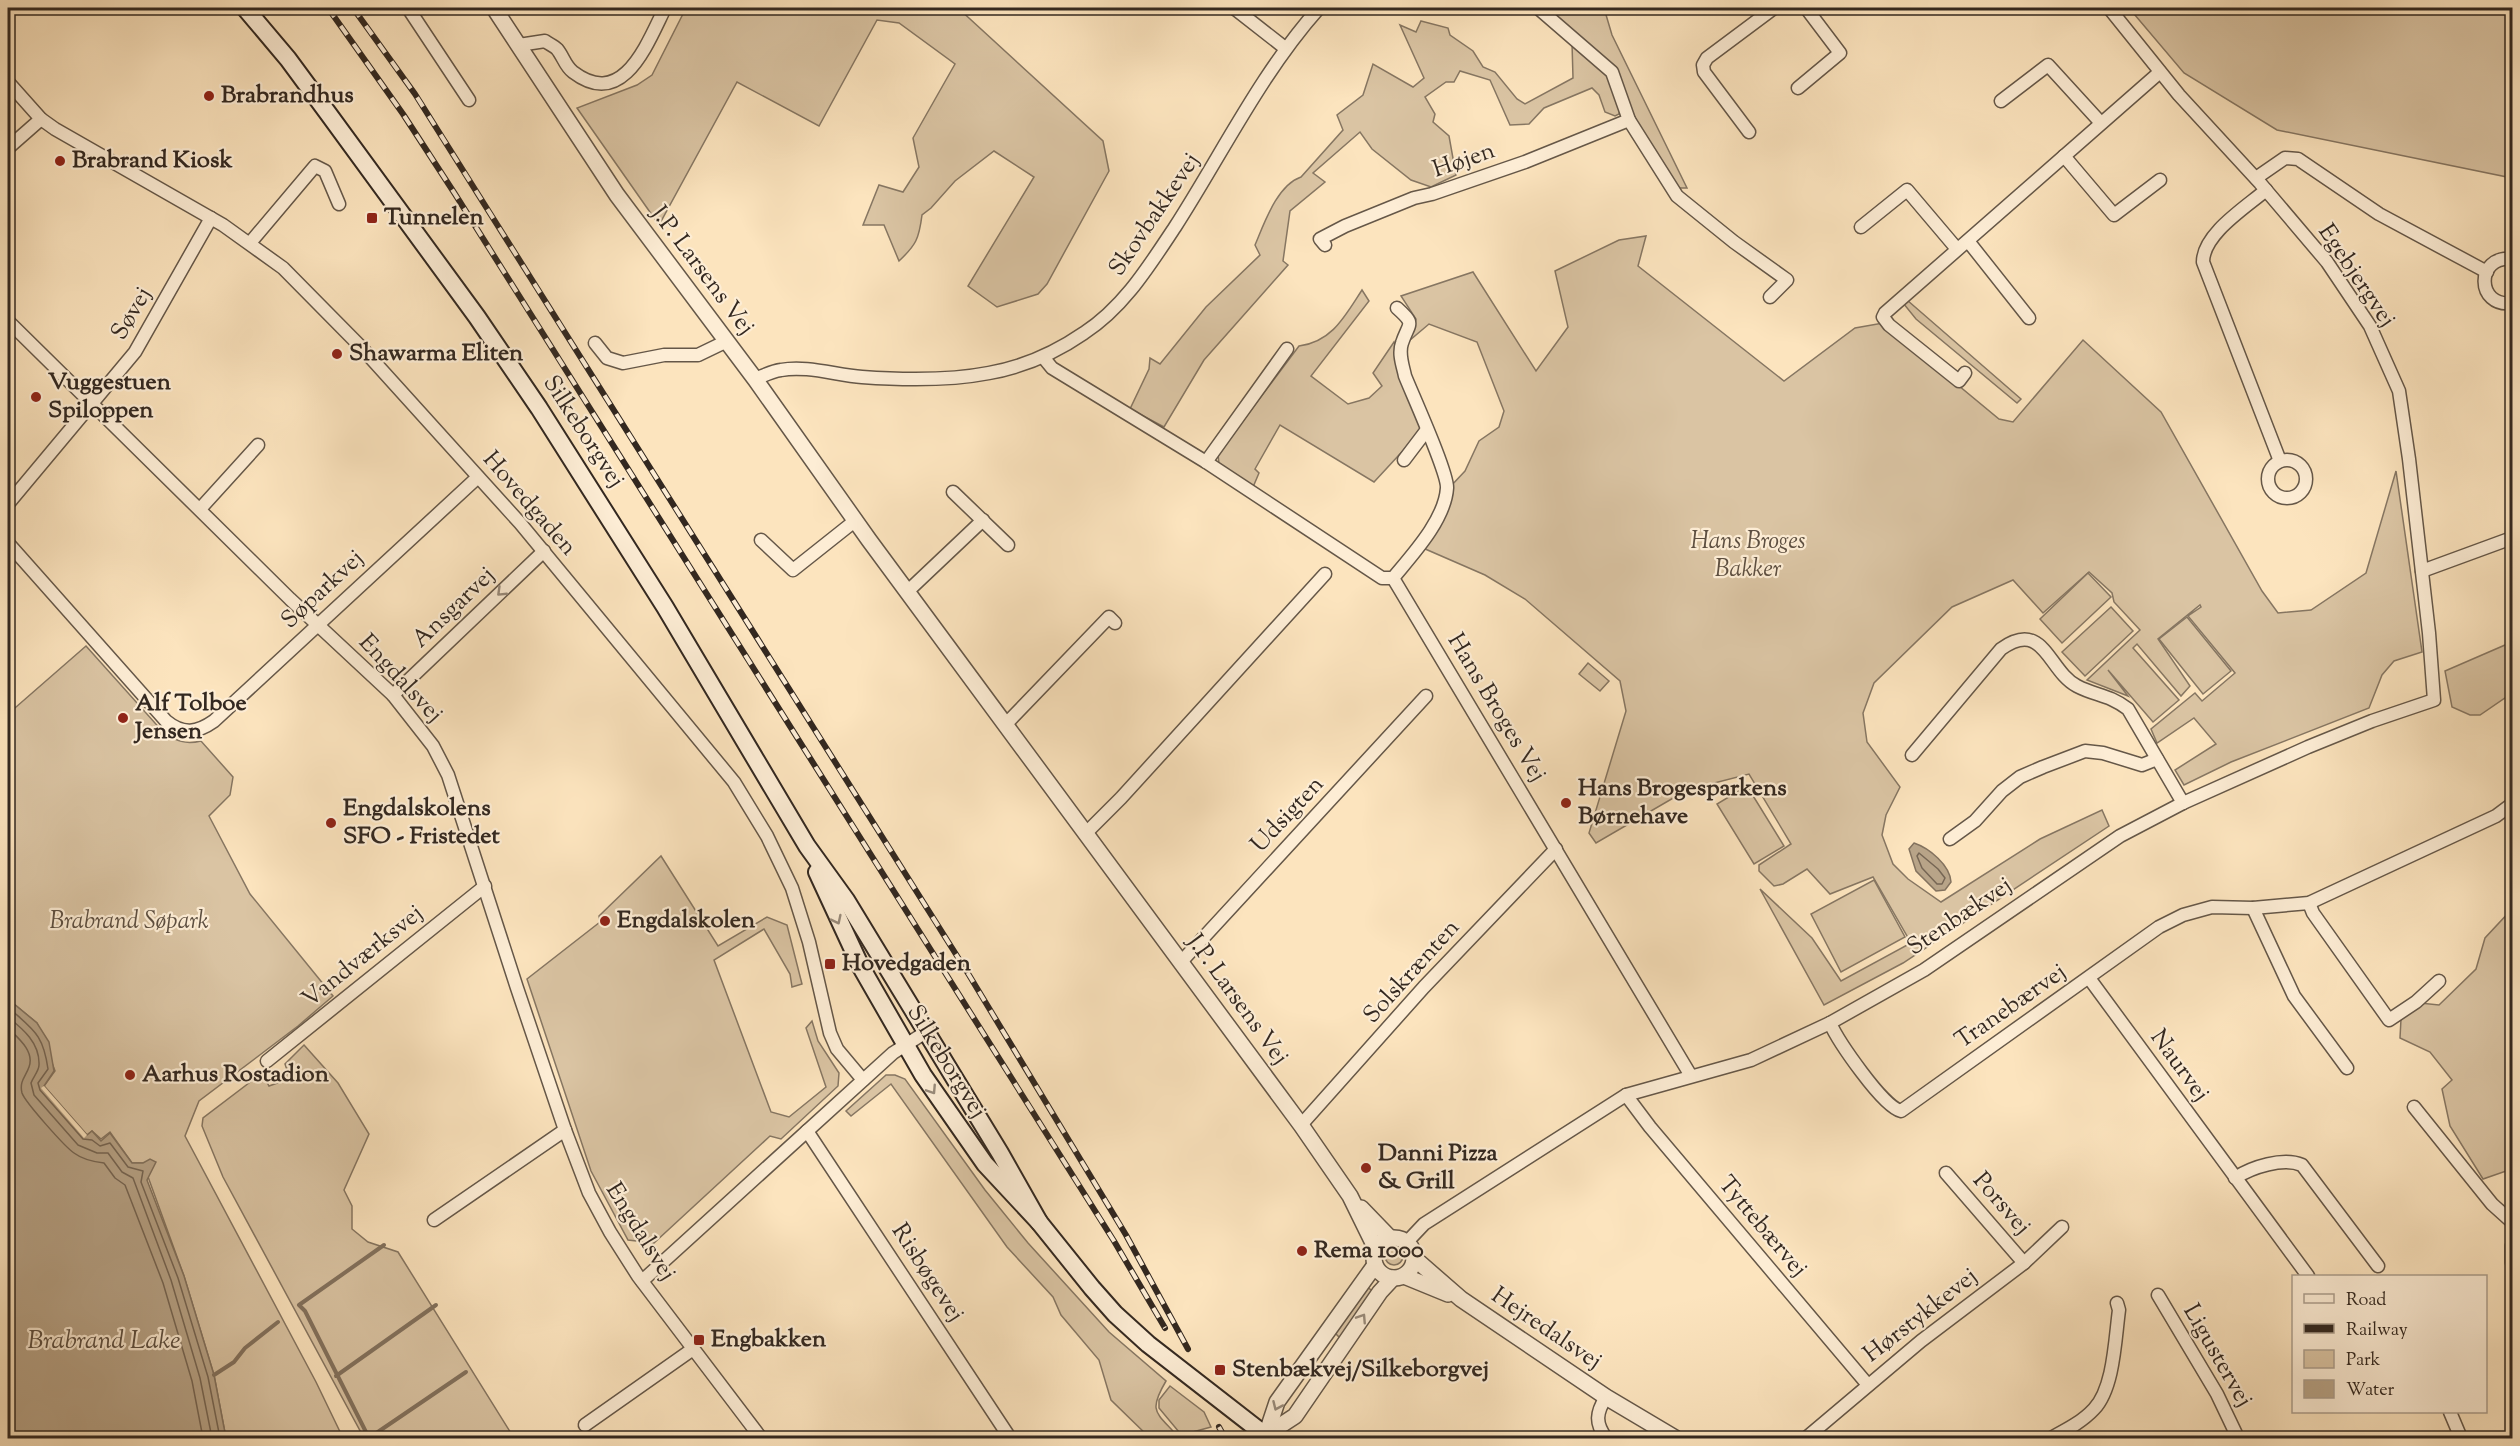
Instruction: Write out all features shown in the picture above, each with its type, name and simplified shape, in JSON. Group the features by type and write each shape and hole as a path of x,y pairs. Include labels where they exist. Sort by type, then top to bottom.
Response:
{"main road":[{"name":"Silkeborgvej","path":"246,8 288,59 330,116 477,317 539,408 665,608 807,846 846,900 1000,1153 1039,1222"},
{"name":"Silkeborgvej","path":"807,846 832,909 861,967 948,1113 985,1164 1039,1222 1115,1314 1148,1344 1268,1437"}],"street":[{"path":"408,8 469,100"},
{"name":"J.P. Larsens Vej","path":"494,8 617,195 755,379 1301,1125 1350,1196 1376,1249"},
{"path":"519,45 545,41 557,50 570,70 580,77 590,83 606,83 622,78 636,64 665,8"},
{"path":"1234,8 1285,48"},
{"name":"Skovbakkevej","path":"755,379 780,370 794,369 861,377 961,377 988,373 1042,357 1085,333 1106,316 1143,276 1285,48 1319,8"},
{"path":"1538,8 1612,72 1629,120 1677,196 1734,242 1787,280 1770,297"},
{"path":"1749,132 1704,72 1703,65 1707,58 1774,8"},
{"path":"1798,88 1840,53 1806,8"},
{"name":"Egebjergvej","path":"2109,8 2160,72 2256,178 2327,262 2370,326 2399,391 2422,571"},
{"path":"2001,101 2048,65 2101,123"},
{"path":"1965,373 1959,381 1889,325 1883,317 1957,249 2160,72"},
{"name":"Hovedgaden","path":"8,82 41,119 86,149 211,218 283,268 315,298 543,551 704,743 740,791 781,861 792,888 809,942 830,1033 837,1049 863,1080"},
{"path":"8,148 41,119"},
{"name":"Højen","path":"1325,245 1320,240 1345,226 1414,198 1525,162 1629,120"},
{"path":"2064,156 2114,216 2160,180"},
{"name":"Egebjergvej","path":"2256,178 2285,158 2298,159 2379,214 2487,272"},
{"path":"250,243 315,166 325,171 339,204"},
{"path":"1861,227 1907,190 1957,249"},
{"path":"2266,190 2209,240 2203,254 2203,262 2280,461"},
{"name":"Søvej","path":"8,504 135,352 211,218"},
{"path":"1968,241 2029,318"},
{"path":"2512,259 2499,259 2487,272 2485,283 2489,294 2498,302 2512,303"},
{"path":"1042,357 1052,368 1206,462 1372,572 1382,578 1393,578 1425,539 1442,507 1448,487 1405,376 1401,344 1411,327 1409,319 1397,308"},
{"name":"Engdalsvej","path":"8,321 316,624 393,696 433,746 448,775 565,1130 589,1193 610,1232 642,1281 761,1438"},
{"path":"595,343 607,358 623,363 664,355 698,355 727,341"},
{"path":"1206,462 1287,349"},
{"path":"1404,460 1426,431"},
{"path":"200,509 258,445"},
{"name":"Søparkvej","path":"8,543 166,721 174,728 185,732 194,731 214,721 316,624 478,477"},
{"path":"952,492 1008,545"},
{"path":"760,540 793,570 856,520"},
{"path":"908,591 983,520"},
{"path":"2422,571 2512,538"},
{"name":"Ansgarvej","path":"393,696 543,551"},
{"name":"Stenbækvej","path":"1407,1242 1424,1224 1626,1095 1691,1076 1715,1072 1751,1060 1830,1023 1924,970 2120,836 2183,803 2308,747 2372,721 2434,700 2422,571"},
{"path":"1087,832 1121,798 1325,574"},
{"name":"Hans Broges Vej","path":"1393,578 1691,1076"},
{"path":"1006,724 1109,617 1115,623"},
{"path":"1912,755 2001,649 2012,642 2023,640 2038,643 2063,675 2076,686 2114,698 2128,709 2183,803"},
{"name":"Udsigten","path":"1181,962 1426,696"},
{"path":"1950,839 1975,821 2002,791 2020,777 2043,767 2085,752 2103,753 2142,765 2157,759"},
{"name":"Tranebærvej","path":"1830,1023 1838,1041 1884,1099 1894,1109 1901,1111 2159,927 2183,915 2212,907 2253,908 2308,903 2487,820 2512,804"},
{"name":"Solskrænten","path":"1301,1125 1424,987 1556,849"},
{"name":"Vandværksvej","path":"267,1061 486,886"},
{"path":"2308,903 2389,1020 2416,1002 2439,981"},
{"path":"2253,908 2294,996 2347,1068"},
{"name":"Naurvej","path":"2089,978 2307,1275"},
{"path":"642,1281 893,1053 926,1032"},
{"name":"Tyttebærvej","path":"1626,1095 1650,1127 1868,1385"},
{"path":"2414,1107 2492,1204 2512,1222"},
{"path":"434,1220 565,1130"},
{"name":"Risbøgevej","path":"807,1131 1010,1438"},
{"path":"2235,1178 2264,1166 2286,1162 2302,1166 2378,1266"},
{"name":"Porsvej","path":"1946,1173 2024,1263"},
{"name":"J.P. Larsens Vej","path":"1350,1196 1390,1238"},
{"name":"Hørstykkevej","path":"1806,1438 1921,1341 2024,1263 2062,1227"},
{"path":"1390,1238 1407,1242 1414,1258 1411,1268 1380,1292 1295,1416 1268,1437 1277,1402 1375,1265 1376,1249 1384,1240 1390,1238"},
{"path":"2512,1245 2512,1263"},
{"name":"Hejredalsvej","path":"1414,1258 1461,1299 1606,1397 1675,1438"},
{"path":"1375,1265 1380,1273 1398,1277"},
{"name":"Hejredalsvej","path":"1398,1277 1461,1299"},
{"name":"Ligustervej","path":"2158,1295 2217,1394 2238,1438"},
{"path":"2059,1437 2095,1408 2106,1388 2119,1310 2117,1303"},
{"path":"585,1425 693,1349"},
{"name":"Hejredalsvej","path":"1606,1397 1598,1409 1596,1420 1606,1438"},
{"path":"2450,1413 2462,1438"}],"green space":[{"path":"686,8 958,8 1103,141 1109,171 1047,284 1038,294 997,307 968,286 1034,177 994,151 955,181 922,215 916,241 899,261 884,225 863,225 879,185 903,192 919,167 913,138 955,64 899,23 877,20 819,126 737,82 659,225 577,108 637,85 652,75"},
{"path":"1556,8 1604,8 1612,35 1687,188 1677,188 1641,131 1613,68 1552,12"},
{"path":"2129,8 2512,8 2512,178 2277,130 2184,73"},
{"path":"1421,21 1448,28 1450,35 1473,51 1483,67 1495,72 1517,99 1525,104 1573,78 1572,43 1605,69 1620,110 1619,114 1615,116 1605,112 1599,95 1592,88 1544,108 1529,124 1510,125 1490,80 1460,71 1454,82 1446,82 1425,97 1435,114 1433,122 1449,136 1456,175 1431,187 1411,180 1372,149 1360,132 1313,173 1325,182 1290,211 1283,261 1288,265 1204,360 1164,427 1130,409 1149,369 1150,358 1160,364 1206,307 1260,255 1255,245 1272,206 1285,188 1301,177 1343,130 1337,115 1363,95 1373,64 1413,87 1424,78 1400,25 1416,32"},
{"name":"Hans Broges Bakker","path":"1646,236 1638,266 1784,381 1855,328 1883,323 1999,419 2013,422 2083,340 2161,412 2262,591 2278,613 2311,610 2366,573 2396,471 2422,652 2394,661 2382,675 2369,708 2231,762 2184,785 2175,770 2216,744 2194,718 2157,743 2151,729 2195,693 2202,701 2235,673 2188,616 2201,607 2200,605 2158,639 2190,686 2181,696 2137,644 2133,648 2179,700 2153,722 2108,670 2128,696 2087,680 2140,630 2114,602 2112,593 2089,572 2043,613 2013,580 1952,607 1874,683 1863,713 1867,742 1900,787 1886,815 1882,835 1893,864 1908,879 1941,902 2040,839 2102,810 2109,826 1903,963 1824,1005 1760,889 1812,938 1841,981 1911,943 1873,877 1830,894 1807,869 1783,884 1774,886 1759,871 1759,865 1791,844 1749,774 1687,790 1596,843 1589,833 1626,711 1620,681 1525,599 1485,575 1423,548 1451,486 1465,471 1479,441 1499,427 1504,411 1477,342 1429,324 1410,340 1416,319 1401,296 1473,272 1536,371 1568,327 1555,271 1619,240"},
{"path":"1362,290 1369,301 1311,376 1348,404 1369,398 1382,386 1373,373 1394,342 1423,429 1374,482 1280,425 1255,469 1259,473 1253,487 1219,464 1218,454 1299,346 1310,344 1329,333 1343,318"},
{"path":"1907,300 2021,399 2017,403 1916,319 1903,303"},
{"path":"2088,573 2111,597 2062,643 2040,619"},
{"path":"2111,607 2133,631 2085,676 2062,652"},
{"path":"2187,617 2231,671 2203,694 2159,639"},
{"path":"2512,642 2512,693 2480,715 2470,715 2452,707 2445,671"},
{"name":"Brabrand Søpark","path":"86,646 163,732 181,741 190,743 201,741 233,777 230,795 209,816 250,894 333,996 298,1026 199,1101 185,1136 316,1382 343,1438 226,1438 214,1375 184,1276 143,1163 132,1163 110,1132 101,1139 92,1131 87,1135 44,1086 55,1071 37,1023 8,999 8,714"},
{"path":"1588,663 1609,681 1600,691 1579,674"},
{"path":"1747,786 1784,846 1754,864 1717,804"},
{"path":"661,856 718,946 767,917 787,925 802,984 792,987 790,974 764,929 714,960 771,1112 789,1117 826,1087 806,1028 812,1021 818,1041 839,1073 838,1086 781,1139 770,1136 654,1243 628,1240 591,1171 527,979 600,922 599,916"},
{"path":"1874,880 1905,937 1841,972 1811,914"},
{"path":"2512,909 2512,1069 2509,1069 2512,1095 2512,1169 2483,1179 2450,1126 2442,1089 2452,1080 2430,1052 2400,1038 2401,1019 2420,1003 2439,1005 2476,969 2485,938"},
{"path":"304,1045 338,1083 369,1134 344,1190 352,1206 352,1229 368,1242 398,1252 514,1438 364,1438 223,1177 202,1126 203,1118 262,1073 269,1086 280,1082 288,1073 285,1064"},
{"path":"886,1075 895,1075 905,1079 985,1190 1028,1243 1109,1332 1166,1381 1157,1400 1157,1412 1179,1438 1150,1438 1111,1400 1099,1360 1061,1315 1053,1297 1007,1247 891,1084 851,1116 846,1111"},
{"path":"1390,1247 1398,1247 1403,1252 1401,1263 1390,1265 1385,1260 1385,1252"},
{"path":"1367,1287 1374,1292 1340,1338 1335,1333"},
{"path":"1170,1386 1204,1412 1211,1427 1193,1432 1189,1438 1184,1438 1159,1408 1159,1400"}],"water":[{"path":"1914,843 1932,853 1947,869 1951,882 1945,890 1936,891 1916,871 1909,849"},
{"name":"Brabrand Lake","path":"8,999 37,1023 49,1042 54,1071 44,1086 87,1135 92,1131 101,1141 110,1133 132,1163 143,1163 150,1159 156,1162 147,1180 184,1276 214,1375 226,1438 8,1438"}],"pier":[{"path":"44,1086 87,1135 84,1138 41,1088"}],"waterway":[{"path":"369,1438 305,1311 299,1305 384,1245"},
{"path":"336,1376 436,1305"},
{"path":"214,1375 234,1362 245,1348 278,1322"},
{"path":"369,1438 466,1372"},
{"path":"508,1438 514,1434"}],"railway":[{"path":"328,8 403,114 455,194 1114,1241 1165,1328"},
{"path":"353,8 415,94 969,975 1126,1235 1188,1349"},
{"path":"1219,1427 1225,1438"}],"place":[{"name":"Brabrandhus","path":"209,96"},
{"name":"Brabrand Kiosk","path":"60,161"},
{"name":"Tunnelen","path":"372,218"},
{"name":"Shawarma Eliten","path":"337,354"},
{"name":"Vuggestuen Spiloppen","path":"36,397"},
{"name":"Alf Tolboe Jensen","path":"123,718"},
{"name":"Hans Brogesparkens Børnehave","path":"1566,803"},
{"name":"Engdalskolens SFO - Fristedet","path":"331,823"},
{"name":"Engdalskolen","path":"605,921"},
{"name":"Hovedgaden","path":"830,964"},
{"name":"Aarhus Rostadion","path":"130,1075"},
{"name":"Danni Pizza & Grill","path":"1366,1168"},
{"name":"Rema 1000","path":"1302,1251"},
{"name":"Engbakken","path":"699,1340"},
{"name":"Stenbækvej/Silkeborgvej","path":"1220,1370"}]}
